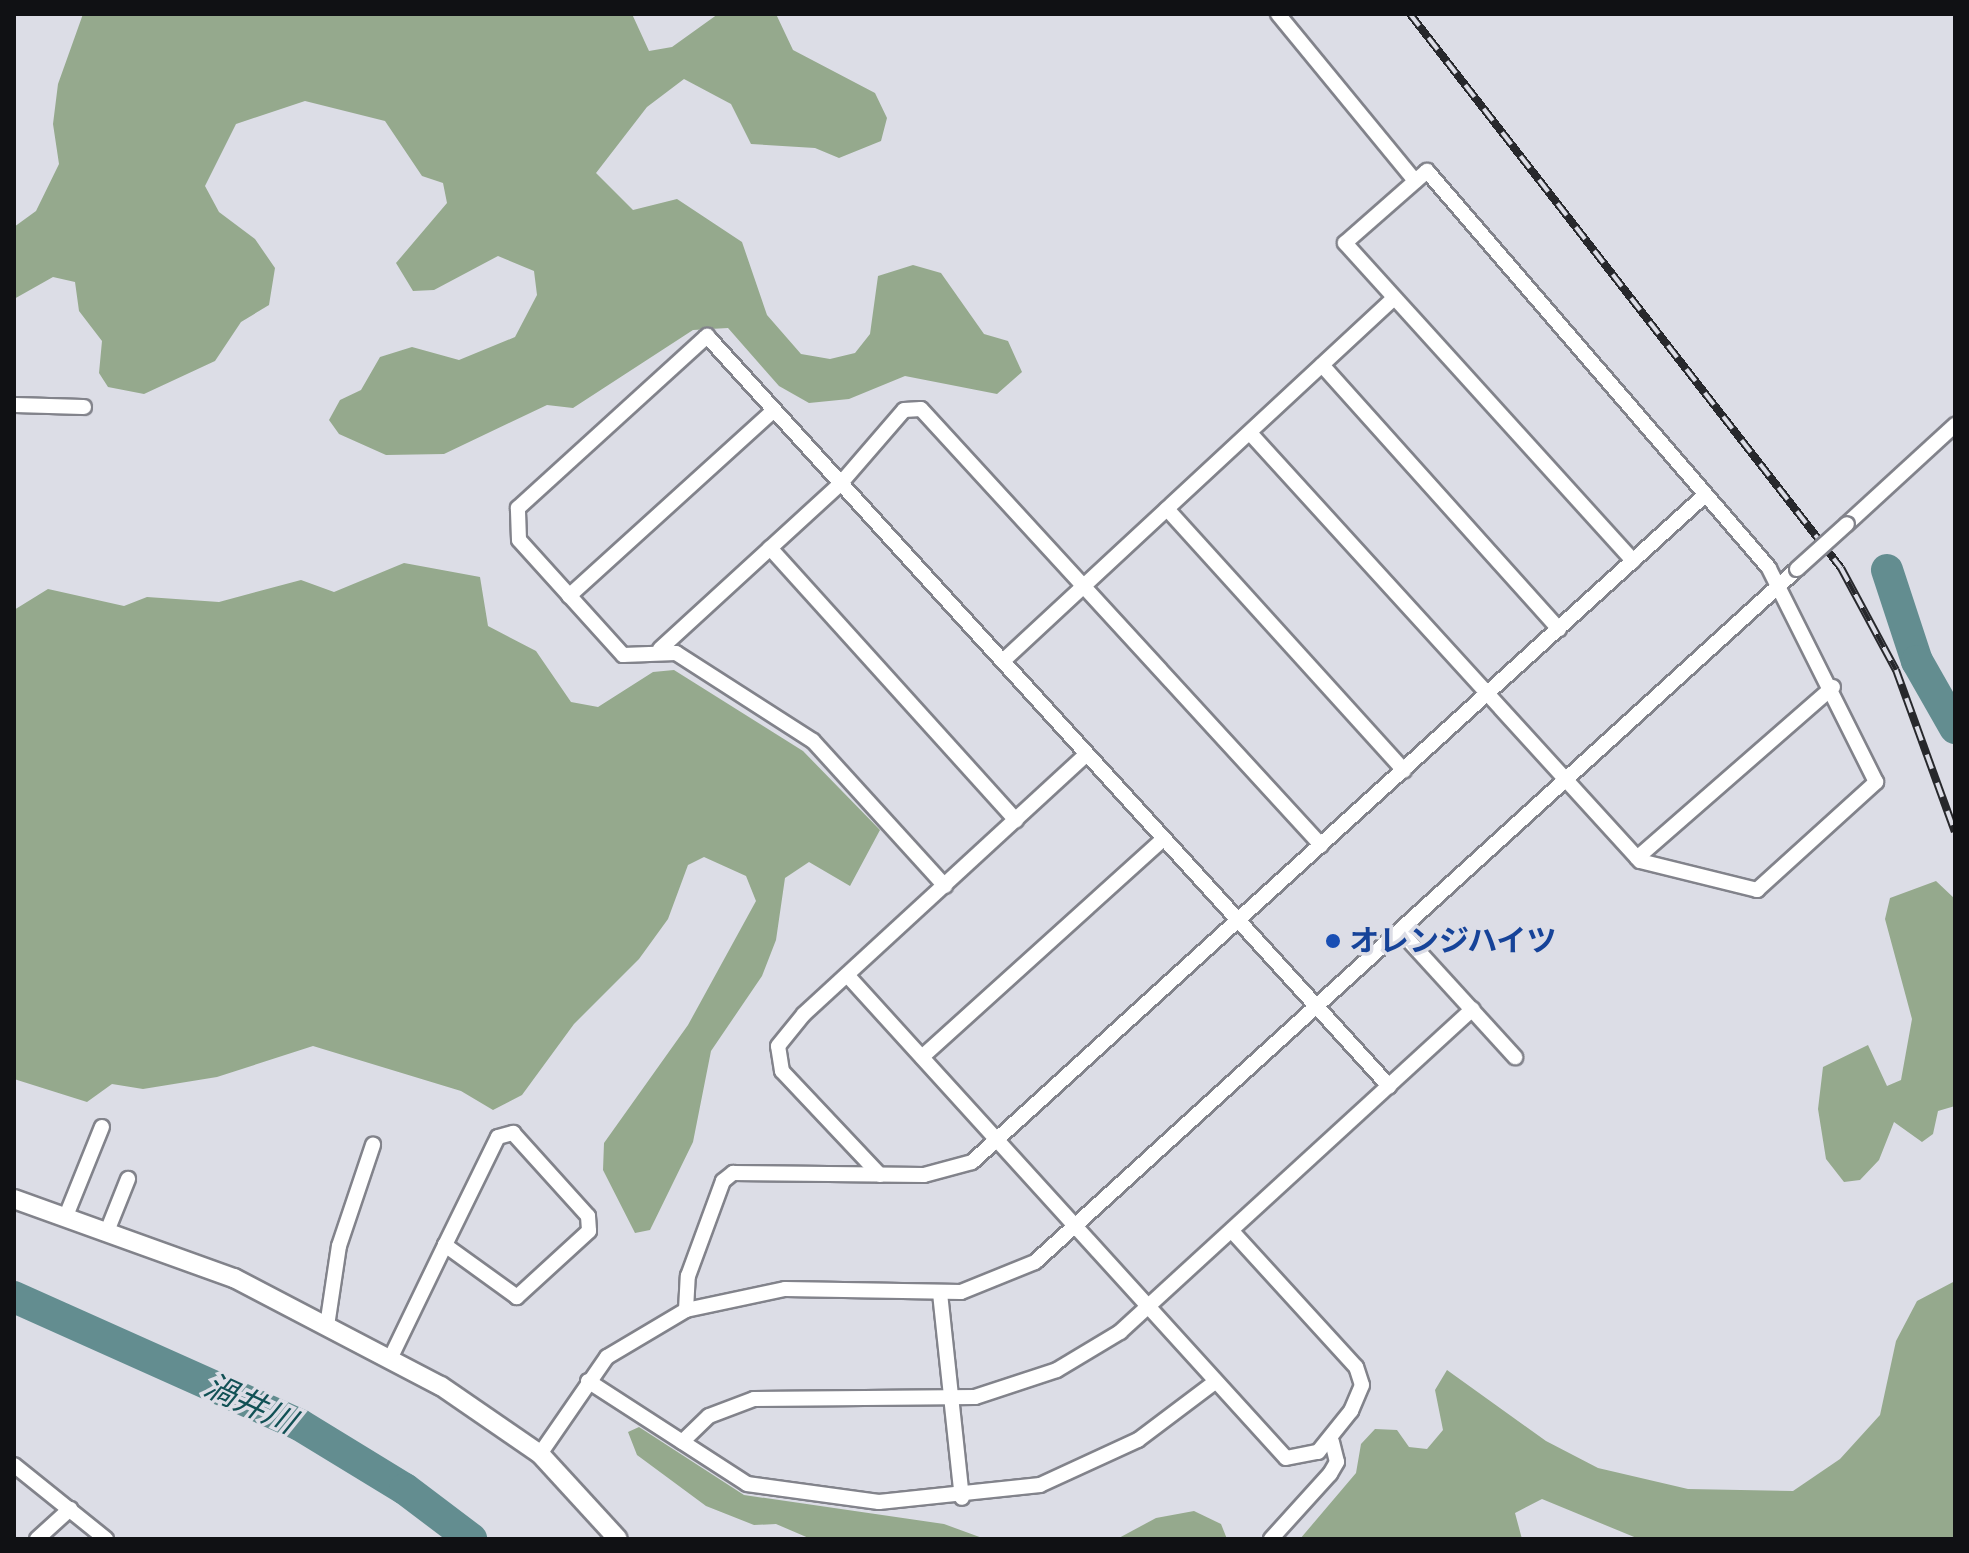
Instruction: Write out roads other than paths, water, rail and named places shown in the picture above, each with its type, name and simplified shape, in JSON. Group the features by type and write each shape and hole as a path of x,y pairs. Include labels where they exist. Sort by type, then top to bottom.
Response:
{"street":[{"path":"1278,14 1415,181"},
{"path":"1250,433 1637,858 1757,890 1876,782 1833,687 1780,585 1427,171 1345,243 1633,561"},
{"path":"1004,660 1394,298"},
{"path":"945,886 813,741 697,665 660,649 623,655 519,540 518,508 707,336 1389,1086"},
{"path":"1322,365 1559,629"},
{"path":"14,405 84,407"},
{"path":"660,649 841,483 904,410 921,409 1086,584 1321,845"},
{"path":"569,596 774,410"},
{"path":"540,1454 588,1381 635,1337 686,1310 785,1289 940,1293 1023,1268 1075,1229 1955,425"},
{"path":"686,1310 688,1276 723,1181 733,1173 880,1175 951,1171 997,1140 1705,495"},
{"path":"1167,509 1404,770"},
{"path":"770,548 1016,820"},
{"path":"1637,858 1833,687"},
{"path":"880,1175 777,1059 804,1014 1086,755"},
{"path":"922,1057 1163,839"},
{"path":"1400,931 1515,1057"},
{"path":"848,976 1286,1458 1332,1442"},
{"path":"682,1442 730,1406 782,1395 950,1398 1057,1370 1147,1307 1472,1009"},
{"path":"66,1216 102,1127"},
{"path":"390,1359 445,1245 498,1137 513,1133 588,1216 589,1231 517,1297 445,1245"},
{"path":"327,1326 339,1246 373,1145"},
{"path":"108,1229 128,1179"},
{"path":"14,1199 108,1229 234,1278 390,1359 540,1454 618,1539"},
{"path":"1232,1231 1356,1367 1362,1385 1332,1442 1337,1462 1330,1474 1271,1539"},
{"path":"940,1293 962,1498"},
{"path":"588,1381 747,1484 794,1496 962,1498 1040,1485 1092,1463 1138,1440 1215,1382"},
{"path":"16,1470 106,1539"},
{"path":"37,1539 70,1509"}],"waterway":[{"path":"1887,570 1917,661 1955,728"},
{"name":"渦井川","path":"14,1297 300,1425 405,1489 471,1539"}],"railway":[{"path":"1410,14 1841,568 1896,670 1955,832"}],"place":[{"name":"オレンジハイツ","path":"1333,941"}]}
